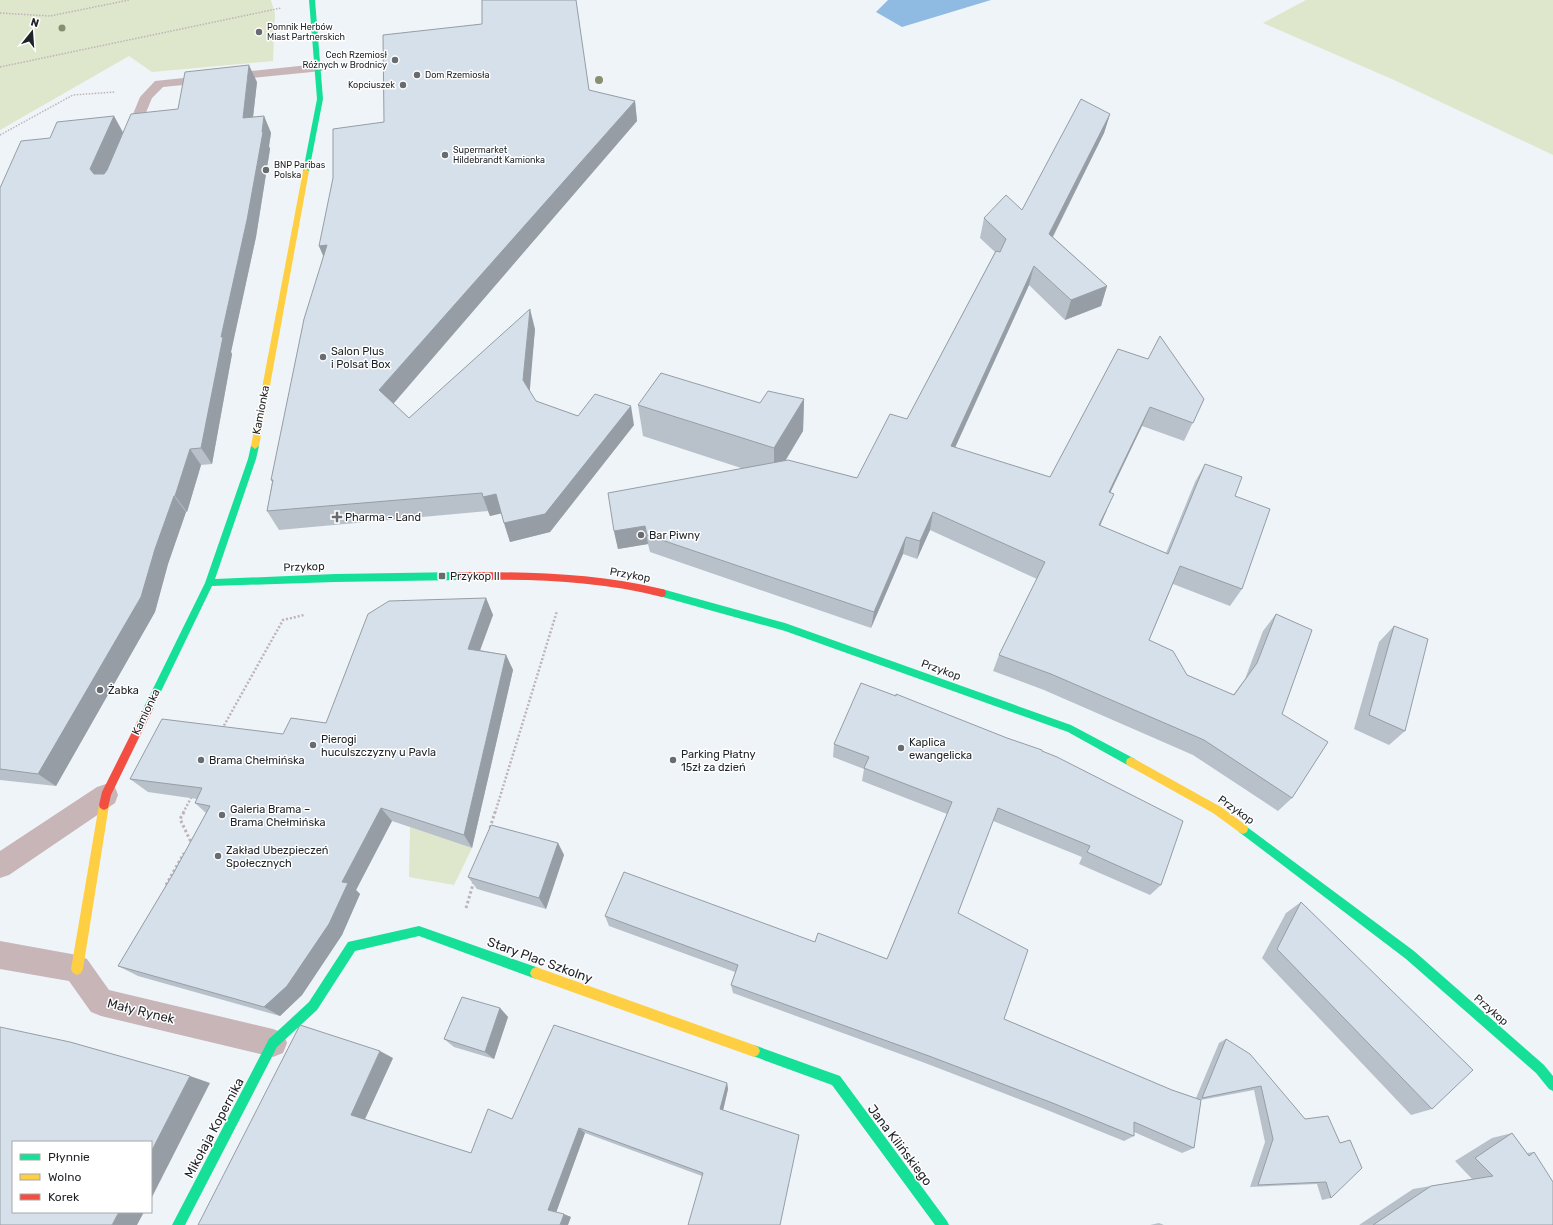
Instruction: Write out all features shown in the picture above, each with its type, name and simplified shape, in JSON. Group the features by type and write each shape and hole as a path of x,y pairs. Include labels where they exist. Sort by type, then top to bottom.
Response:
{"street":[{"name":"Kamionka","path":"77,969 106,795 209,583 252,459 320,99 312,0"},
{"name":"Przykop","path":"209,583 335,578 524,575 588,580 651,590 785,627 1071,729 1217,810 1410,955 1549,1077"},
{"path":"0,866 106,795"},
{"name":"Stary Plac Szkolny","path":"273,1042 313,1006 352,946 419,930 836,1080"},
{"path":"0,955 77,969"},
{"name":"Mały Rynek","path":"77,969 101,1002 273,1042"},
{"name":"Mikołaja Kopernika","path":"178,1225 273,1042"},
{"name":"Jana Kilińskiego","path":"836,1080 943,1225"}],"lane":[{"path":"124,149 146,98 159,84 318,68"}],"path":[{"path":"0,13 50,16 129,0"},
{"path":"0,67 284,8"},
{"path":"0,135 73,95 154,89"},
{"path":"220,732 282,620 332,607 335,578"},
{"path":"490,831 556,613"},
{"path":"165,888 191,840 180,819 191,798"},
{"path":"455,943 476,876"}],"green space":[{"path":"0,0 271,0 275,14 273,61 152,72 129,56 0,130"},
{"path":"1306,0 1553,0 1553,155 1394,80 1263,23"},
{"path":"410,827 472,848 454,885 409,877"}],"water":[{"path":"888,0 991,0 902,27 876,12"}],"building":[{"path":"482,0 576,0 589,90 635,101 379,390 409,418 530,309 523,380 536,401 578,416 595,394 631,406 545,514 504,523 496,494 483,497 482,493 267,511 273,480 271,480 304,319 327,245 319,246 333,178 333,129 384,122 383,35 482,24"},
{"path":"249,65 243,118 264,116 263,132 247,220 221,337 223,337 201,448 190,449 175,496 155,549 141,597 38,774 0,769 0,188 21,141 50,138 57,122 114,116 90,169 94,174 104,174 131,114 178,109 185,72"},
{"path":"1081,99 1110,114 1049,234 1107,286 1071,300 1034,266 951,446 1050,477 1118,349 1148,359 1160,336 1204,399 1193,423 1150,407 1109,492 1114,494 1099,525 1168,554 1205,464 1242,477 1235,496 1270,509 1242,589 1180,566 1149,640 1173,651 1187,675 1234,695 1257,663 1276,614 1312,630 1282,714 1328,742 1292,798 1204,740 1051,674 999,655 1045,562 933,512 920,541 906,537 874,612 647,535 645,526 614,531 608,493 788,460 857,478 890,414 907,419 996,251 1000,252 1006,239 984,218 1006,195 1022,210"},
{"path":"661,373 760,403 768,391 804,399 774,448 638,405"},
{"path":"486,598 468,649 506,655 464,835 381,808 342,882 348,883 329,924 287,986 264,1007 118,966 173,874 210,806 195,803 202,788 130,779 162,719 283,734 291,718 326,723 368,614 389,601"},
{"path":"1394,626 1428,639 1405,731 1369,715"},
{"path":"861,683 896,696 896,694 1007,738 1042,750 1183,821 1161,885 1087,852 1090,846 998,808 958,913 1028,950 1004,1019 1172,1090 1201,1100 1194,1148 1134,1122 1134,1136 929,1056 731,985 738,965 605,916 624,872 815,942 818,933 887,959 952,802 864,768 869,757 834,744"},
{"path":"491,825 558,843 539,898 468,877"},
{"path":"1301,902 1473,1070 1432,1109 1277,949"},
{"path":"462,997 500,1008 485,1052 444,1039"},
{"path":"300,1025 380,1051 351,1115 471,1153 488,1109 512,1119 554,1025 727,1083 720,1109 799,1135 780,1225 688,1225 703,1173 579,1128 548,1210 564,1214 560,1225 198,1225"},
{"path":"0,1027 70,1042 190,1076 152,1150 152,1141 12,1141 12,1213 118,1213 112,1225 0,1225"},
{"path":"1226,1039 1250,1054 1305,1119 1328,1116 1340,1143 1350,1140 1362,1168 1331,1198 1326,1182 1258,1185 1273,1139 1261,1086 1202,1098"},
{"path":"1512,1133 1529,1156 1534,1152 1553,1182 1553,1225 1373,1225 1431,1186 1493,1176 1475,1158"}],"traffic: fast":[{"path":"306,171 320,99 312,0"},
{"path":"149,707 209,583 252,459 255,446"},
{"path":"209,583 335,578 460,576"},
{"path":"662,593 785,627 1071,729 1131,762"},
{"path":"1243,829 1410,955 1540,1069 1553,1085"},
{"path":"178,1225 273,1043 313,1006 352,946 419,931 536,973"},
{"path":"754,1051 836,1080 943,1225"}],"traffic: slow":[{"path":"255,446 306,171"},
{"path":"1131,762 1217,810 1243,829"},
{"path":"77,969 104,805"},
{"path":"536,973 754,1051"}],"traffic: jam":[{"path":"460,576 536,576 587,579 638,587 662,593"},
{"path":"104,805 106,795 149,707"}],"place":[{"name":"Pomnik Herbów Miast Partnerskich","path":"259,32"},
{"name":"Cech Rzemiosł Różnych w Brodnicy","path":"395,60"},
{"name":"Dom Rzemiosła","path":"417,75"},
{"name":"Kopciuszek","path":"403,85"},
{"name":"Supermarket Hildebrandt Kamionka","path":"445,155"},
{"name":"BNP Paribas Polska","path":"266,170"},
{"name":"Salon Plus i Polsat Box","path":"323,357"},
{"name":"Pharma - Land","path":"337,517"},
{"name":"Bar Piwny","path":"641,535"},
{"name":"Przykop II","path":"442,576"},
{"name":"Żabka","path":"100,690"},
{"name":"Pierogi huculszczyzny u Pavla","path":"313,745"},
{"name":"Kaplica ewangelicka","path":"901,748"},
{"name":"Brama Chełmińska","path":"201,760"},
{"name":"Parking Płatny 15zł za dzień","path":"673,760"},
{"name":"Galeria Brama – Brama Chełmińska","path":"222,815"},
{"name":"Zakład Ubezpieczeń Społecznych","path":"218,856"}]}
